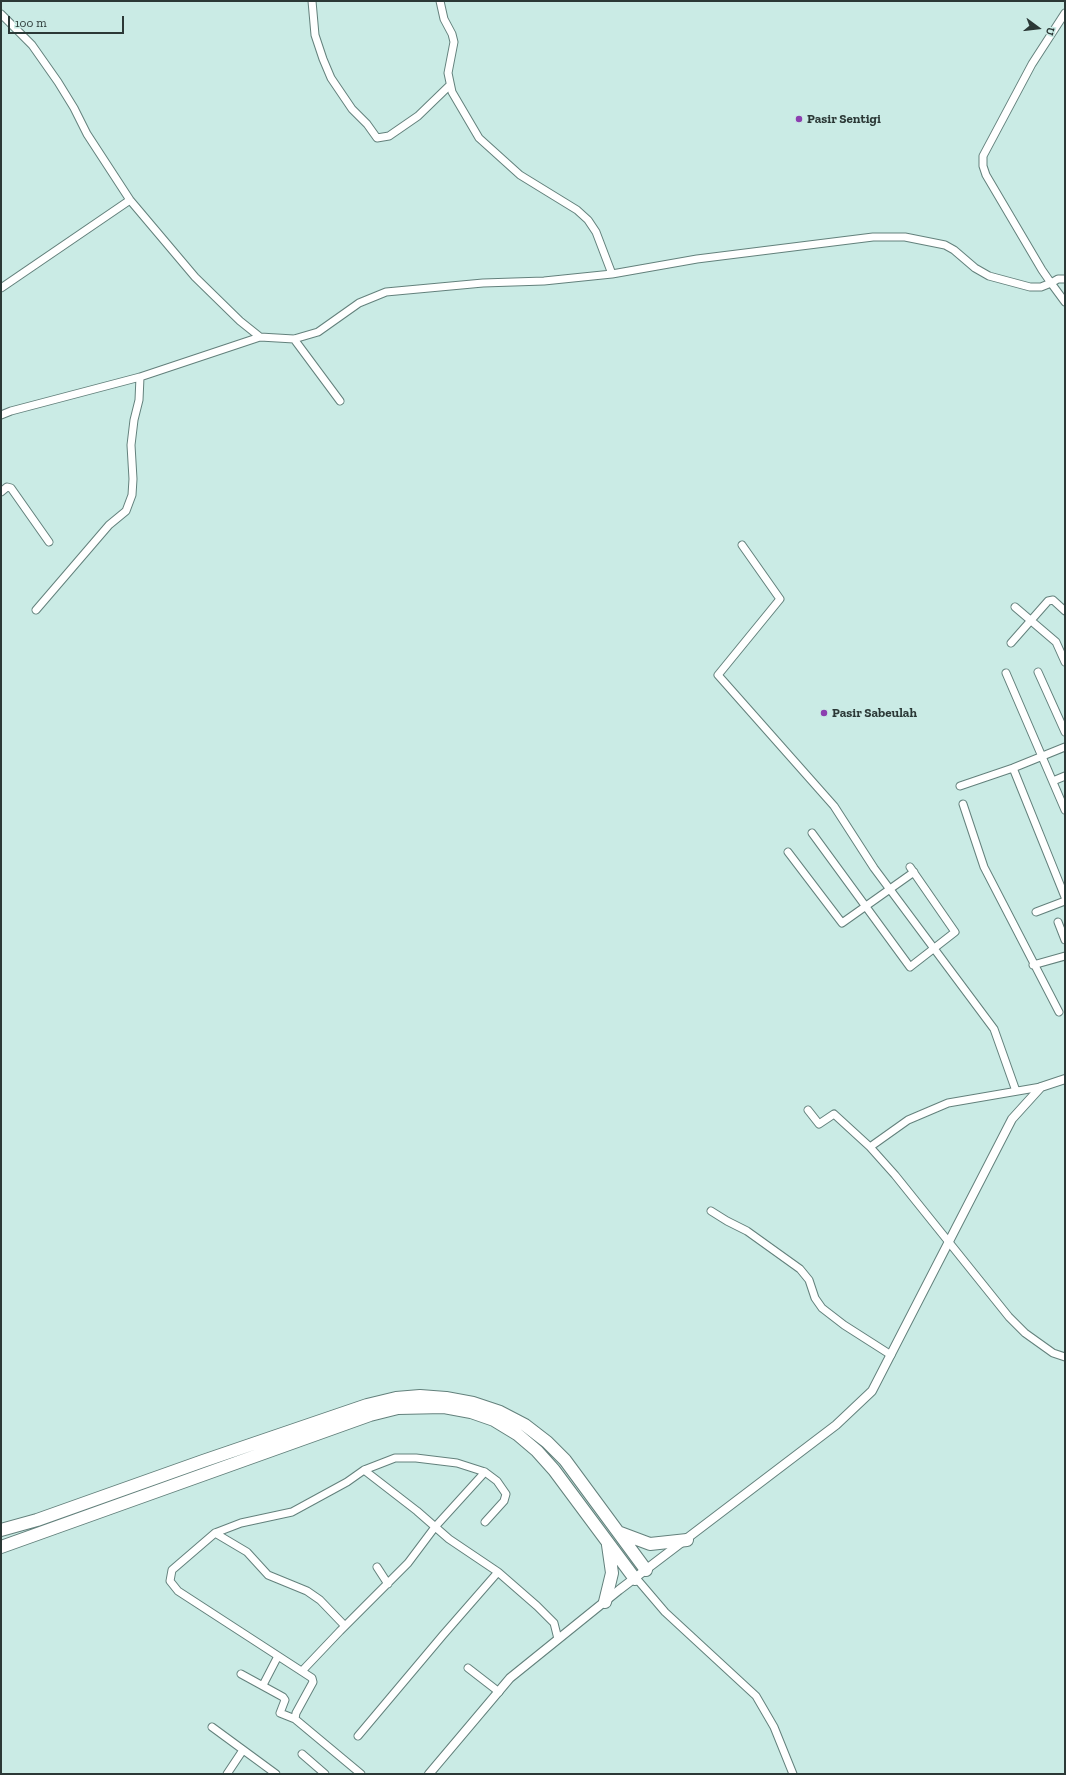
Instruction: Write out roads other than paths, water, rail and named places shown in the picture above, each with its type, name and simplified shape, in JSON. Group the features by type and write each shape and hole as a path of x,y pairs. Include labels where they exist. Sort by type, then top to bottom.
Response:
{"highway":[{"path":"1,1534 36,1520 203,1461 367,1405 396,1398 420,1396 446,1398 474,1403 500,1412 525,1425 547,1442 565,1460 646,1570"},
{"path":"1,1547 370,1415 398,1408 444,1407 471,1412 494,1420 517,1434 537,1451 554,1470 635,1578"},
{"path":"1,1530 36,1520"},
{"path":"618,1532 650,1544 687,1540"},
{"path":"1,1550 41,1533"},
{"path":"605,1602 612,1573 607,1542"}],"street":[{"path":"312,1 315,35 331,78 352,109 367,124 377,138 389,136 418,116 450,85"},
{"path":"440,1 444,19 452,34 454,42 453,51 448,66 450,85 452,92 479,138 520,175 577,210 588,220 596,232 612,274"},
{"path":"1065,13 1032,64 983,156 983,166 986,175 1051,283 1065,302"},
{"path":"1,14 32,45 58,82 74,108 86,134 130,200 195,277 231,312 260,337"},
{"path":"1,288 130,200"},
{"path":"1,415 11,410 140,377 260,337 294,339 318,332 359,303 386,292 483,283 544,281 612,274 751,251 894,236 945,245 954,250 975,268 989,276 1007,282 1030,287 1041,287 1058,279 1065,279"},
{"path":"294,339 340,402"},
{"path":"36,610 109,525 126,511 132,495 133,479 131,445 134,420 139,400 140,377"},
{"path":"1,492 7,487 10,488 49,542"},
{"path":"742,546 780,599 718,674 834,806 890,889 994,1028 1016,1091"},
{"path":"1010,643 1048,601 1053,600 1065,611"},
{"path":"1015,607 1056,642 1065,662"},
{"path":"1038,672 1065,732"},
{"path":"1006,673 1065,808"},
{"path":"960,786 1013,768 1065,747"},
{"path":"1013,768 1065,897"},
{"path":"1053,781 1065,776"},
{"path":"963,804 984,867 1033,965 1059,1012"},
{"path":"788,852 842,923 866,906 890,889 912,870 955,932 910,967 866,906 812,833"},
{"path":"1036,912 1065,901"},
{"path":"1058,922 1065,940"},
{"path":"1033,965 1065,956"},
{"path":"870,1147 908,1120 948,1103 1041,1087 1065,1079"},
{"path":"429,1774 510,1678 635,1578 687,1540 836,1425 872,1391 1012,1118 1041,1087"},
{"path":"808,1110 819,1124 834,1114 870,1147 895,1174 1009,1317 1025,1333 1053,1353 1065,1357"},
{"path":"711,1211 747,1231 800,1269 809,1280 815,1298 822,1308 844,1325 891,1354"},
{"path":"295,1719 296,1713 313,1681 302,1671 178,1591 170,1581 170,1574 174,1567 215,1534 241,1523 292,1512 348,1482 364,1470 386,1461 404,1458 457,1463 484,1472 497,1481 506,1494 504,1500 485,1522"},
{"path":"364,1470 449,1540 498,1572 548,1616 554,1623 558,1640"},
{"path":"302,1671 408,1564 435,1527 484,1472"},
{"path":"215,1534 247,1552 268,1575 307,1591 320,1600 345,1626"},
{"path":"377,1566 388,1584"},
{"path":"358,1736 498,1572"},
{"path":"635,1578 665,1612 756,1696 774,1727 793,1774"},
{"path":"263,1685 278,1656"},
{"path":"468,1668 499,1692"},
{"path":"241,1674 284,1698 280,1713 295,1719 361,1774"},
{"path":"212,1727 276,1774"},
{"path":"227,1774 243,1750"},
{"path":"302,1754 325,1774"}],"place":[{"name":"Pasir Sentigi","path":"799,119"},
{"name":"Pasir Sabeulah","path":"824,713"}]}
